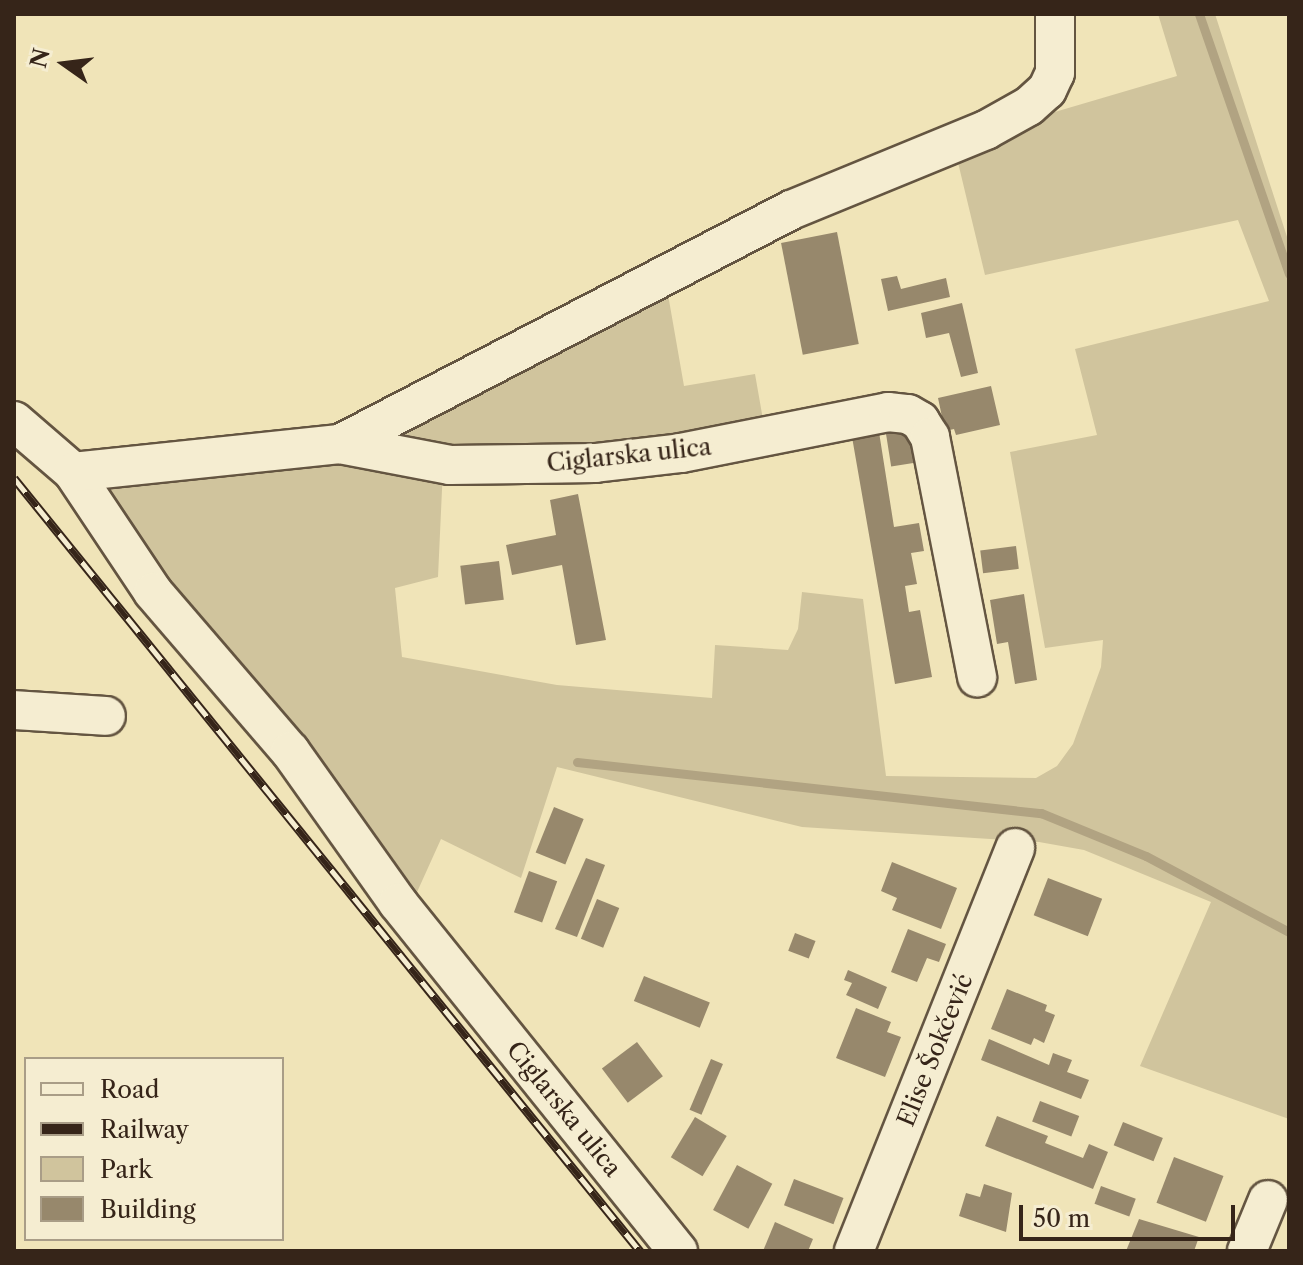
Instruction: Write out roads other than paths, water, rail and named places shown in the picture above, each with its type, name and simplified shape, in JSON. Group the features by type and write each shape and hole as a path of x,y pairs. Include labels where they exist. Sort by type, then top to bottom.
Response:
{"street":[{"path":"340,444 791,210 986,130 1029,106 1047,90 1055,73 1055,14"},
{"name":"Ciglarska ulica","path":"73,472 340,444 450,465 538,466 681,453 888,412 908,414 920,421 930,437 977,677"},
{"name":"Ciglarska ulica","path":"14,421 73,472 153,592 290,751 398,903 678,1251"},
{"path":"14,710 106,716"},
{"name":"Elise Šokčević","path":"854,1251 1015,848"},
{"path":"1247,1251 1268,1200"}],"waterway":[{"path":"1199,14 1289,274"},
{"path":"577,762 1041,813 1146,856 1289,932"}],"railway":[{"path":"14,478 640,1251"}]}
